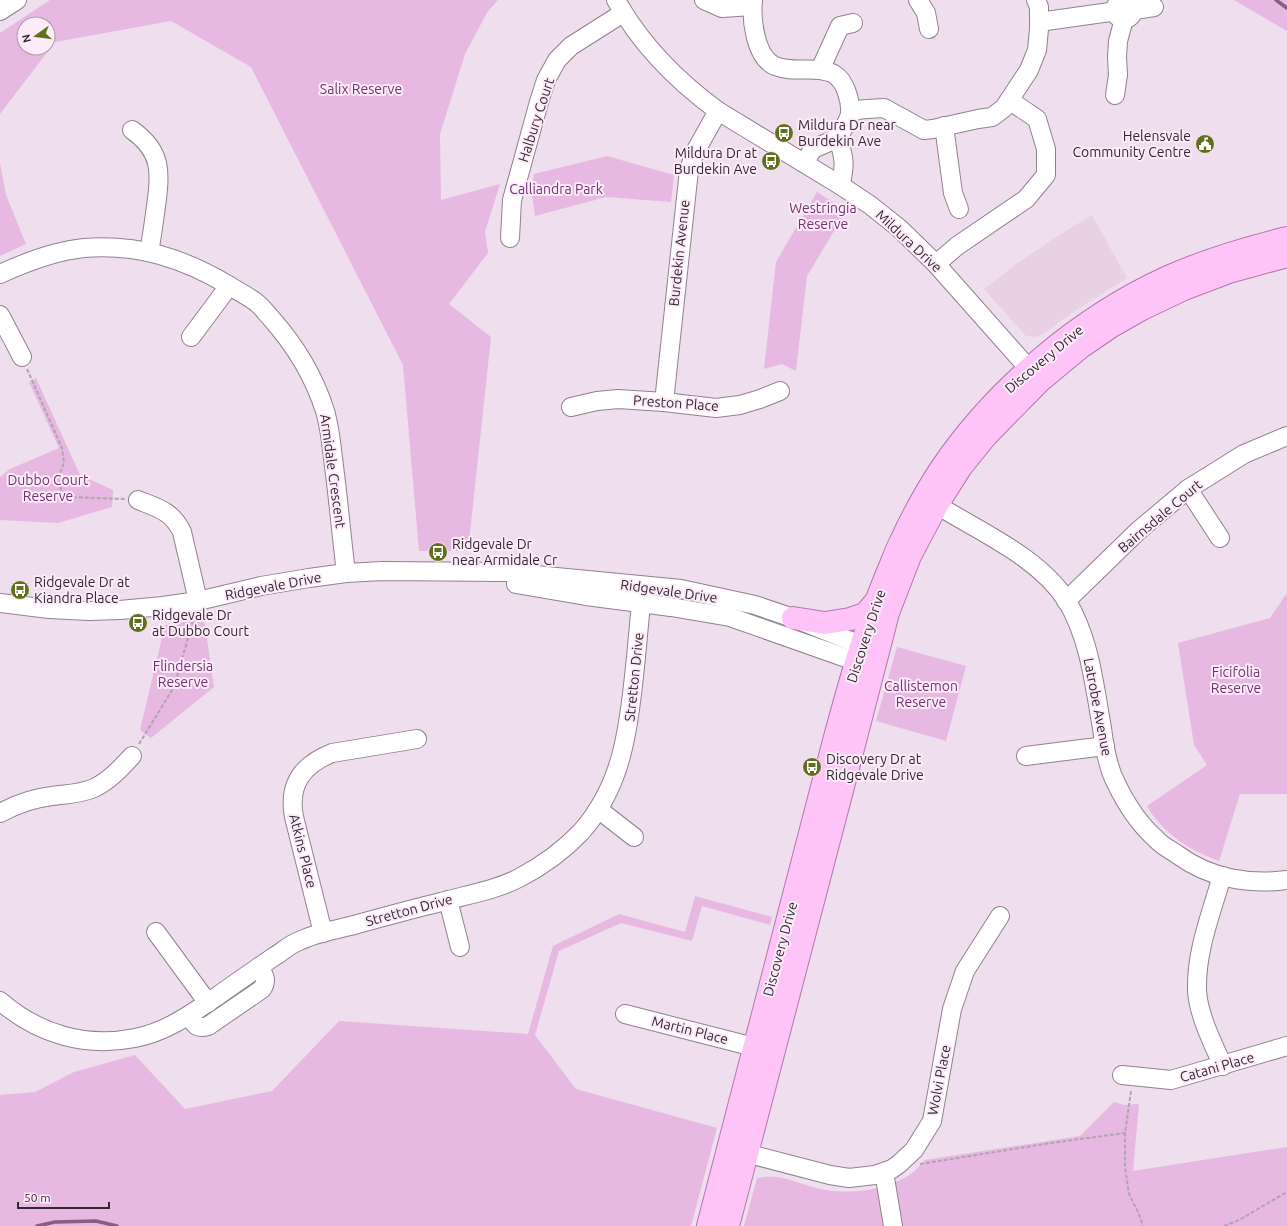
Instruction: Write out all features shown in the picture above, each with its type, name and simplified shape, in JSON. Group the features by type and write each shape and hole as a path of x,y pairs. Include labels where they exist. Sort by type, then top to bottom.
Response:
{"main road":[{"name":"Discovery Drive","path":"1034,375 1070,335 1108,310 1167,277 1224,255 1287,238"},
{"name":"Discovery Drive","path":"728,1226 754,1047 867,656 888,613 942,467 974,425 1008,388 1034,375 1142,309 1184,289 1229,272 1287,256"},
{"name":"Discovery Drive","path":"708,1226 738,1151 867,656 876,601 899,544 930,501"},
{"path":"793,618 825,623 850,619 865,614 876,601"}],"street":[{"path":"0,11 16,0"},
{"path":"704,0 722,8 753,3 754,31 762,54 774,65 790,70 820,70 835,74 846,89 850,114 838,138 813,149 804,163"},
{"path":"918,0 926,14 929,29"},
{"path":"850,114 857,110 867,108 884,108 924,130 978,118 992,117 1004,108 1029,70 1037,50 1039,7 1036,0"},
{"name":"Mildura Drive","path":"620,6 642,40 684,85 718,111 840,185 870,205 899,228 936,264 1034,375"},
{"name":"Halbury Court","path":"510,238 512,200 546,80 557,60 571,46 620,6"},
{"path":"1039,22 1110,12 1124,8 1154,7"},
{"path":"1115,95 1118,75 1118,41 1124,8"},
{"path":"820,70 840,26 853,23"},
{"path":"936,264 957,246 1026,199 1046,175 1046,149 1037,119 1009,100"},
{"name":"Burdekin Avenue","path":"664,402 689,170 695,152 718,111"},
{"path":"944,126 953,193 959,209"},
{"path":"132,130 141,136 152,149 160,173 149,252"},
{"path":"838,138 845,163 844,173 840,185"},
{"name":"Armidale Crescent","path":"0,274 26,262 63,252 83,248 122,248 149,252 183,262 206,272 258,304 277,325 306,365 325,412 331,444 346,573"},
{"path":"191,338 229,286"},
{"path":"0,315 22,357"},
{"name":"Preston Place","path":"571,407 597,401 618,399 664,402 716,408 740,405 780,391"},
{"name":"Bairnsdale Court","path":"1066,601 1138,531 1188,489 1244,454 1287,436"},
{"path":"1188,489 1220,538"},
{"path":"138,500 162,509 171,515 178,523 182,532 198,601"},
{"name":"Latrobe Avenue","path":"930,501 1019,554 1051,581 1066,601 1082,630 1090,659 1105,746 1115,782 1134,815 1157,840 1185,861 1222,876 1241,881 1276,882 1287,880"},
{"name":"Ridgevale Drive","path":"0,603 49,609 89,611 149,608 198,601 275,584 346,573 382,571 505,572 642,595 730,617 823,649 867,656"},
{"name":"Ridgevale Drive","path":"642,595 681,589 755,605 793,618 867,656"},
{"name":"Stretton Drive","path":"0,1001 13,1012 39,1028 65,1037 111,1042 135,1038 160,1031 189,1016 298,941 323,933 474,894 518,879 544,863 564,848 582,831 598,809 612,784 620,765 626,743 631,711 642,595"},
{"name":"Atkins Place","path":"323,933 292,806 292,794 296,784 310,764 320,758 332,754 417,739"},
{"path":"1026,756 1105,746"},
{"path":"0,813 14,806 32,800 79,793 95,788 114,775 132,756"},
{"path":"598,809 634,837"},
{"path":"1222,876 1200,950 1197,991 1204,1022 1223,1066"},
{"path":"448,900 460,947"},
{"name":"Wolvi Place","path":"738,1151 830,1175 860,1178 891,1168 914,1150 932,1121 952,1009 965,971 1000,916"},
{"path":"156,932 208,1003"},
{"path":"189,1016 196,1026 201,1028 208,1026 262,989 265,976 259,967"},
{"name":"Martin Place","path":"626,1014 754,1047"},
{"name":"Catani Place","path":"1127,1076 1171,1080 1287,1046"},
{"path":"891,1168 895,1220"}],"path":[{"path":"22,357 62,448 64,463 59,476 61,490 69,497 138,500"},
{"path":"132,756 174,687 198,601"},
{"path":"1127,1076 1131,1095 1125,1133 1125,1168 1129,1194 1143,1226"},
{"path":"891,1168 1125,1133"},
{"path":"1224,1226 1239,1220 1287,1192"}],"shaded area":[{"path":"1092,215 1127,278 1073,312 1043,334 1035,337 1026,336 984,289 1050,241"}],"green space":[{"name":"Salix Reserve","path":"50,0 498,0 488,11 465,54 440,134 441,200 500,184 485,232 488,253 449,304 491,337 468,551 419,551 403,365 251,67 171,21 56,42 56,16 26,16"},
{"path":"1234,0 1287,0 1287,31"},
{"name":"Salix Reserve","path":"16,22 16,56 44,56 0,114 0,33"},
{"name":"Calliandra Park","path":"607,156 674,175 671,202 606,197 535,216 531,188 534,174"},
{"path":"0,163 6,195 26,244 0,256"},
{"name":"Westringia Reserve","path":"817,192 846,211 807,276 796,371 782,364 764,369 776,262"},
{"name":"Dubbo Court Reserve","path":"36,378 80,475 113,490 112,507 58,523 0,520 0,477 10,469 59,448 29,382"},
{"name":"Ficifolia Reserve","path":"1287,593 1287,794 1240,794 1219,861 1198,852 1178,840 1161,825 1147,806 1207,765 1194,745 1178,643 1270,618"},
{"name":"Flindersia Reserve","path":"204,619 214,687 151,738 140,730 165,625"},
{"name":"Callistemon Reserve","path":"897,647 966,666 946,741 876,721"},
{"path":"695,896 772,917 770,925 702,906 692,941 621,923 559,951 535,1035 576,1089 717,1128 691,1226 0,1226 0,1095 35,1092 74,1072 135,1055 185,1109 272,1091 339,1021 528,1034 553,946 619,914 685,932"},
{"path":"1114,1102 1124,1105 1139,1104 1133,1171 1287,1147 1287,1226 744,1226 757,1178 782,1178 832,1191 844,1192 869,1190 894,1183 905,1178 915,1171 925,1160 1080,1136"}],"waterway":[{"path":"1276,0 1287,8"},
{"path":"37,1226 55,1222 96,1221 117,1226"}],"place":[{"name":"Mildura Dr near Burdekin Ave","path":"784,133"},
{"name":"Helensvale Community Centre","path":"1205,144"},
{"name":"Mildura Dr at Burdekin Ave","path":"771,161"},
{"name":"Ridgevale Dr near Armidale Cr","path":"438,552"},
{"name":"Ridgevale Dr at Kiandra Place","path":"20,590"},
{"name":"Ridgevale Dr at Dubbo Court","path":"138,623"},
{"name":"Discovery Dr at Ridgevale Drive","path":"812,767"}]}
